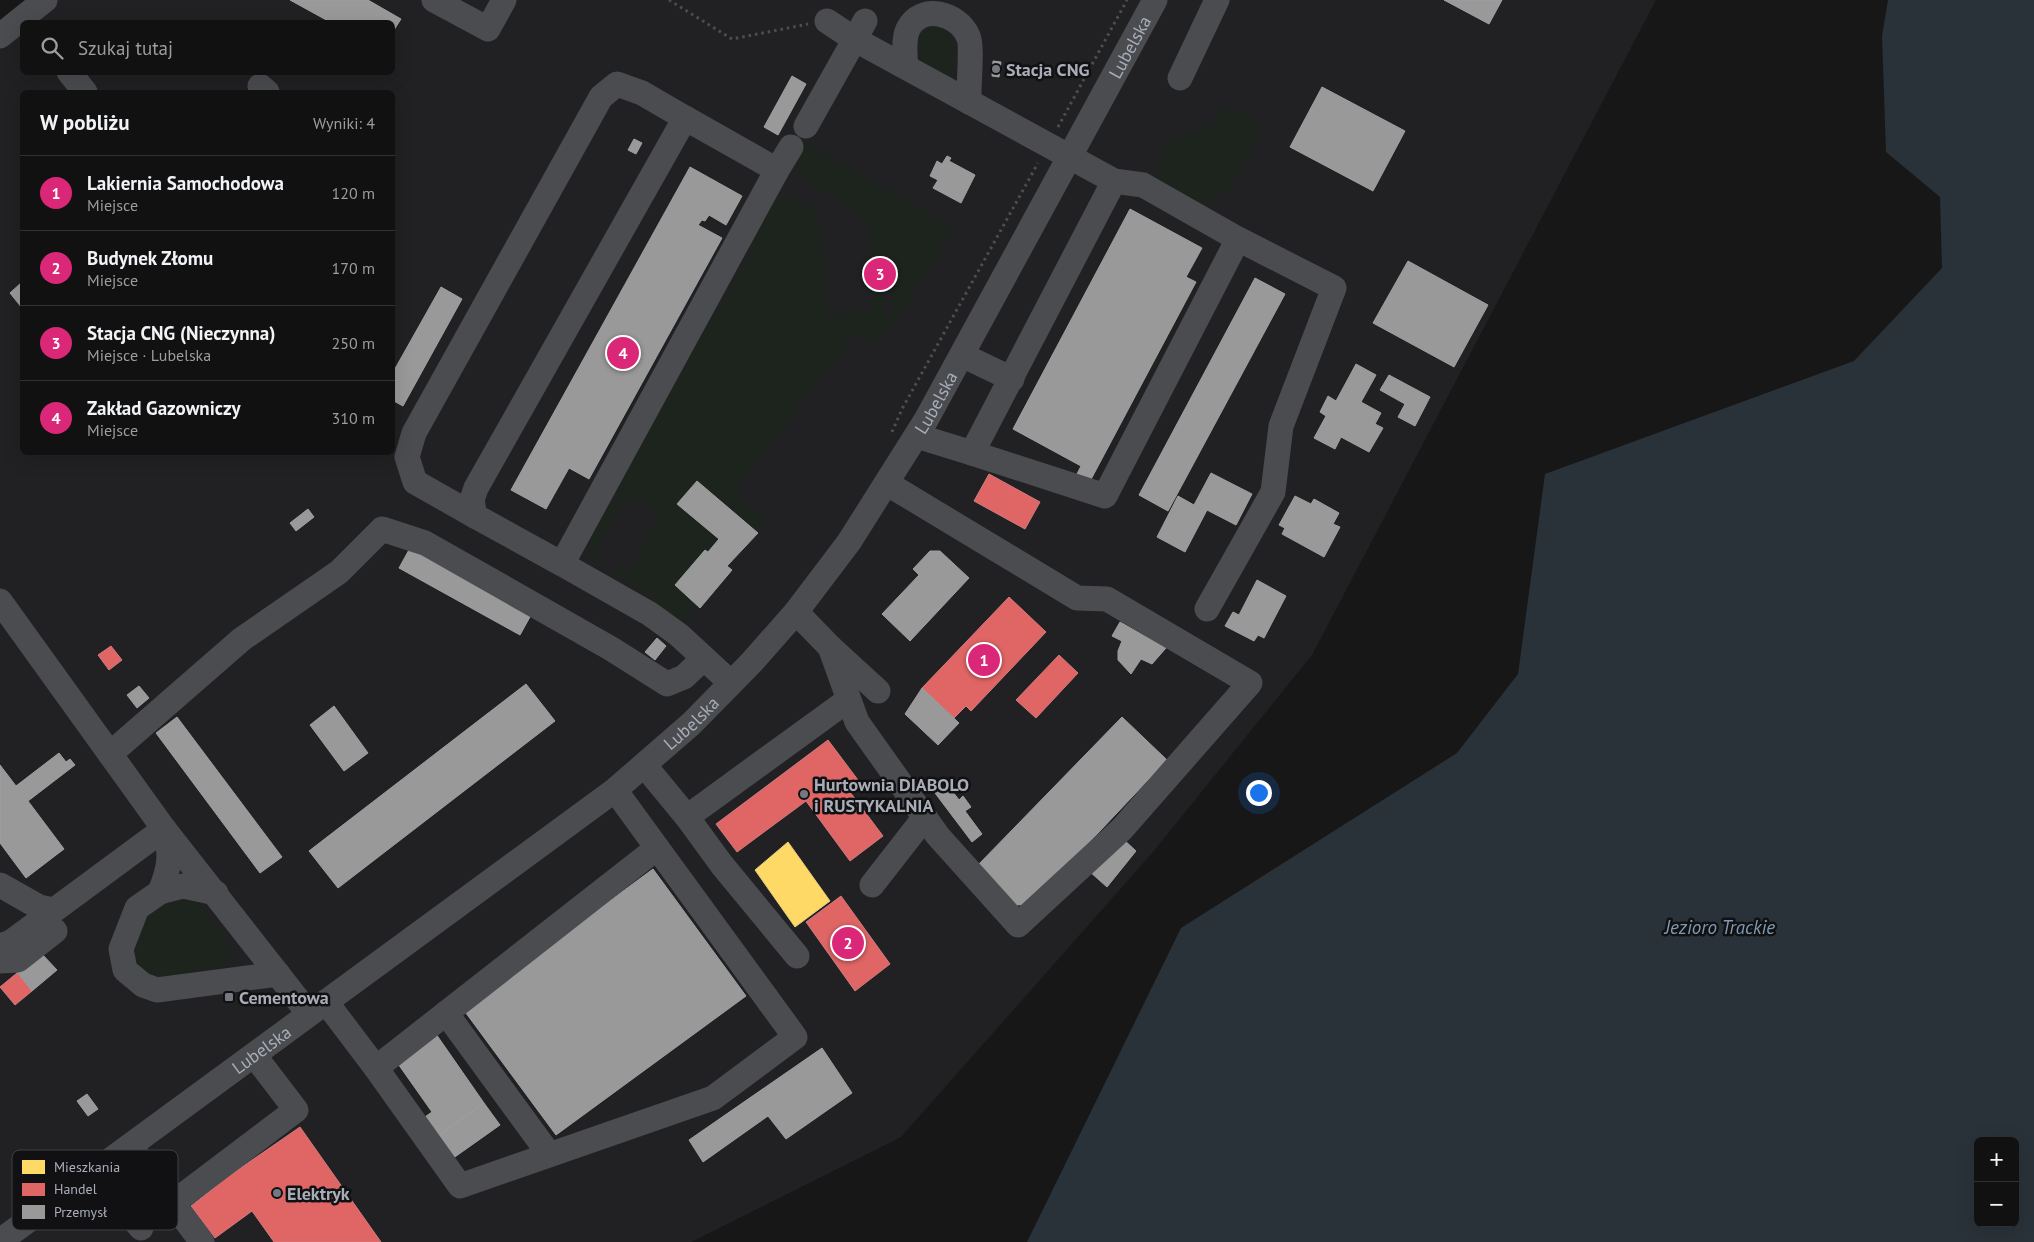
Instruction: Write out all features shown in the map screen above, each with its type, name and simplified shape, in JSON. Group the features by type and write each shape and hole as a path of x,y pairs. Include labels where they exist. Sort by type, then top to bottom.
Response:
{"street":[{"path":"25,20 45,0"},
{"path":"434,0 488,29 504,0"},
{"name":"Lubelska","path":"124,1150 615,790 645,766 731,684 796,612 849,542 912,446 962,355 1058,151 1155,0"},
{"path":"1180,78 1217,0"},
{"path":"906,67 905,48 908,28 922,16 940,13 955,20 968,36 969,102"},
{"path":"826,21 860,30 906,67 1058,151 1114,181 1143,185 1238,239 1334,288 1281,426 1274,492 1207,609"},
{"path":"0,36 20,23"},
{"path":"806,126 860,30"},
{"path":"72,75 84,90"},
{"path":"731,684 679,635 650,614 416,482 407,457 414,433 601,97 617,84 642,93 776,170"},
{"path":"475,516 472,500 476,488 685,118"},
{"path":"562,564 776,170 791,147"},
{"path":"972,453 1114,181"},
{"path":"912,446 972,453 1104,496 1238,239"},
{"path":"962,355 1012,379"},
{"path":"830,647 857,722 938,836 1018,925 1122,829 1250,683 1106,599 1077,598 888,484"},
{"path":"110,754 242,639 339,572 382,529 425,543 610,648 667,684 684,677 704,658"},
{"path":"0,601 164,829 278,974 317,1008 376,1068 460,1186 713,1098 795,1037 615,790"},
{"path":"796,612 830,647 878,691"},
{"path":"687,817 848,700"},
{"path":"645,766 687,817 722,865 797,956"},
{"path":"872,885 925,817"},
{"path":"0,946 11,942 164,829"},
{"path":"160,892 168,874 170,850 164,829"},
{"path":"376,1068 656,848"},
{"path":"0,961 18,960 112,885 125,856"},
{"path":"0,885 39,907 53,910"},
{"path":"216,894 183,886 160,892 137,908 121,949 125,970 143,985 157,990 278,974"},
{"path":"446,1013 549,1154"},
{"path":"178,1199 296,1110 254,1055"},
{"path":"130,1146 133,1150"},
{"path":"178,1210 202,1242"},
{"name":"Lubelska","path":"0,1241 15,1230"}],"path":[{"path":"669,0 732,39 826,21"},
{"path":"912,446 895,450 892,433 902,409 1058,151 1127,0"}],"shaded area":[{"path":"55,0 1656,0 1312,655 1153,852 901,1137 691,1242 0,1242 0,44 20,28 20,75 395,75 395,20 30,20"},
{"path":"940,24 947,31 953,43 954,57 951,81 928,67 920,58 918,52 917,32 923,25"},
{"path":"1227,105 1264,128 1233,185 1204,207 1154,177 1167,142 1215,123"},
{"path":"800,139 955,228 897,319 876,345 856,332 734,493 768,520 758,533 697,481 677,504 719,539 708,552 705,550 675,585 698,606 679,627 650,605 654,597 612,574 617,568 628,572 658,518 649,512 651,506 640,499 633,504 605,493 719,308 750,252 754,230 772,199 788,199 802,202 813,211 822,224 828,314 872,311 872,291 883,290 885,314 894,313 890,260 870,262 868,227 863,216 807,181 799,171 797,151"},
{"path":"610,501 622,505 594,554 604,560 600,568 593,561 589,553 589,544 595,526"},
{"path":"175,898 198,901 234,951 229,962 182,975 170,981 152,977 135,967 134,944 142,925 155,910"}],"water":[{"name":"Jezioro Trackie","path":"1888,0 2034,0 2034,1242 1027,1242 1181,928 1457,753 1518,674 1545,474 1854,361 1942,268 1940,197 1886,152 1882,36"}],"building: Mieszkania":[{"path":"788,842 830,901 795,927 755,870"}],"building: Handel":[{"path":"989,474 1040,502 1025,529 974,501"},
{"path":"1009,597 1046,632 971,711 966,706 954,718 922,688"},
{"path":"111,646 122,660 109,670 98,655"},
{"path":"1059,655 1078,673 1036,718 1016,700"},
{"name":"Hurtownia DIABOLO i RUSTYKALNIA","path":"828,740 858,780 847,788 883,836 850,861 806,801 737,852 716,824"},
{"path":"841,896 890,964 855,991 806,922"},
{"path":"17,973 32,991 15,1005 0,987"},
{"name":"Elektryk","path":"300,1127 381,1242 274,1242 252,1211 215,1238 191,1206 226,1178"}],"building: Przemysł":[{"path":"290,0 368,0 401,19 395,28 395,20 326,20"},
{"path":"1444,0 1502,0 1489,24"},
{"name":"Stacja CNG","path":"993,61 1001,62 999,77 992,76"},
{"path":"792,76 806,84 778,135 764,127"},
{"path":"1322,87 1405,131 1373,191 1290,147"},
{"path":"634,139 642,143 636,154 628,150"},
{"path":"947,156 951,158 949,161 975,175 961,203 933,188 938,180 930,176 937,161 942,164"},
{"path":"690,167 742,196 726,225 709,215 705,221 702,220 698,225 722,238 589,479 569,468 546,509 511,490"},
{"path":"1130,209 1202,248 1186,277 1196,282 1088,485 1075,478 1081,466 1013,429"},
{"path":"1408,261 1488,305 1454,367 1373,323"},
{"path":"884,267 885,280 877,280 876,268"},
{"path":"1255,278 1285,294 1168,511 1139,495"},
{"path":"20,284 20,306 10,293"},
{"path":"441,287 462,299 403,406 395,402 395,369"},
{"path":"1356,364 1376,375 1361,402 1381,413 1375,424 1383,428 1369,452 1341,437 1335,449 1314,438 1326,416 1320,412 1328,396 1336,401"},
{"path":"1389,375 1430,397 1415,426 1398,417 1405,404 1380,390"},
{"path":"1211,473 1252,494 1236,525 1207,510 1185,552 1157,537 1178,496 1194,505"},
{"path":"697,481 758,533 727,566 732,570 700,608 675,585 705,550 708,552 719,539 677,504"},
{"path":"1295,496 1311,504 1314,499 1339,513 1333,524 1340,527 1324,557 1282,534 1285,528 1279,525"},
{"path":"308,509 314,517 296,531 290,523"},
{"path":"410,548 531,615 520,635 399,568"},
{"path":"930,551 940,551 969,578 910,641 882,614 919,575 913,569"},
{"path":"1257,580 1286,596 1264,638 1258,635 1254,641 1225,626 1233,612 1239,615"},
{"path":"1120,622 1166,648 1152,664 1141,659 1131,674 1118,660 1118,651 1122,641 1112,636"},
{"path":"657,638 666,646 655,660 645,652"},
{"path":"526,684 555,721 338,888 309,851"},
{"path":"139,686 149,698 137,708 127,695"},
{"path":"922,688 959,723 938,745 905,714"},
{"path":"334,706 368,753 344,771 310,725"},
{"path":"177,717 282,857 260,873 156,733"},
{"path":"1122,717 1167,760 1031,904 1017,905 978,865"},
{"path":"59,753 66,762 70,759 75,765 28,801 64,849 26,878 0,843 0,765 16,786"},
{"path":"947,784 959,800 963,796 971,807 965,811 982,834 972,842 935,793"},
{"path":"1122,838 1136,851 1107,887 1089,871"},
{"path":"653,869 746,996 556,1135 463,1009"},
{"path":"41,953 57,970 32,991 17,972"},
{"path":"436,1034 484,1103 432,1140 419,1121 432,1112 396,1061"},
{"path":"822,1048 852,1093 786,1139 768,1116 703,1162 689,1140"},
{"path":"87,1094 98,1109 88,1116 77,1101"},
{"path":"484,1103 500,1125 452,1159 436,1137"}],"place":[{"name":"Stacja CNG","path":"996,69"},
{"name":"Stacja CNG (Nieczynna)","path":"880,274"},
{"name":"Zakład Gazowniczy","path":"623,353"},
{"name":"Lakiernia Samochodowa","path":"984,660"},
{"name":"Hurtownia DIABOLO i RUSTYKALNIA","path":"804,794"},
{"name":"Budynek Złomu","path":"848,943"},
{"name":"Cementowa","path":"229,997"},
{"name":"Elektryk","path":"277,1193"}]}
